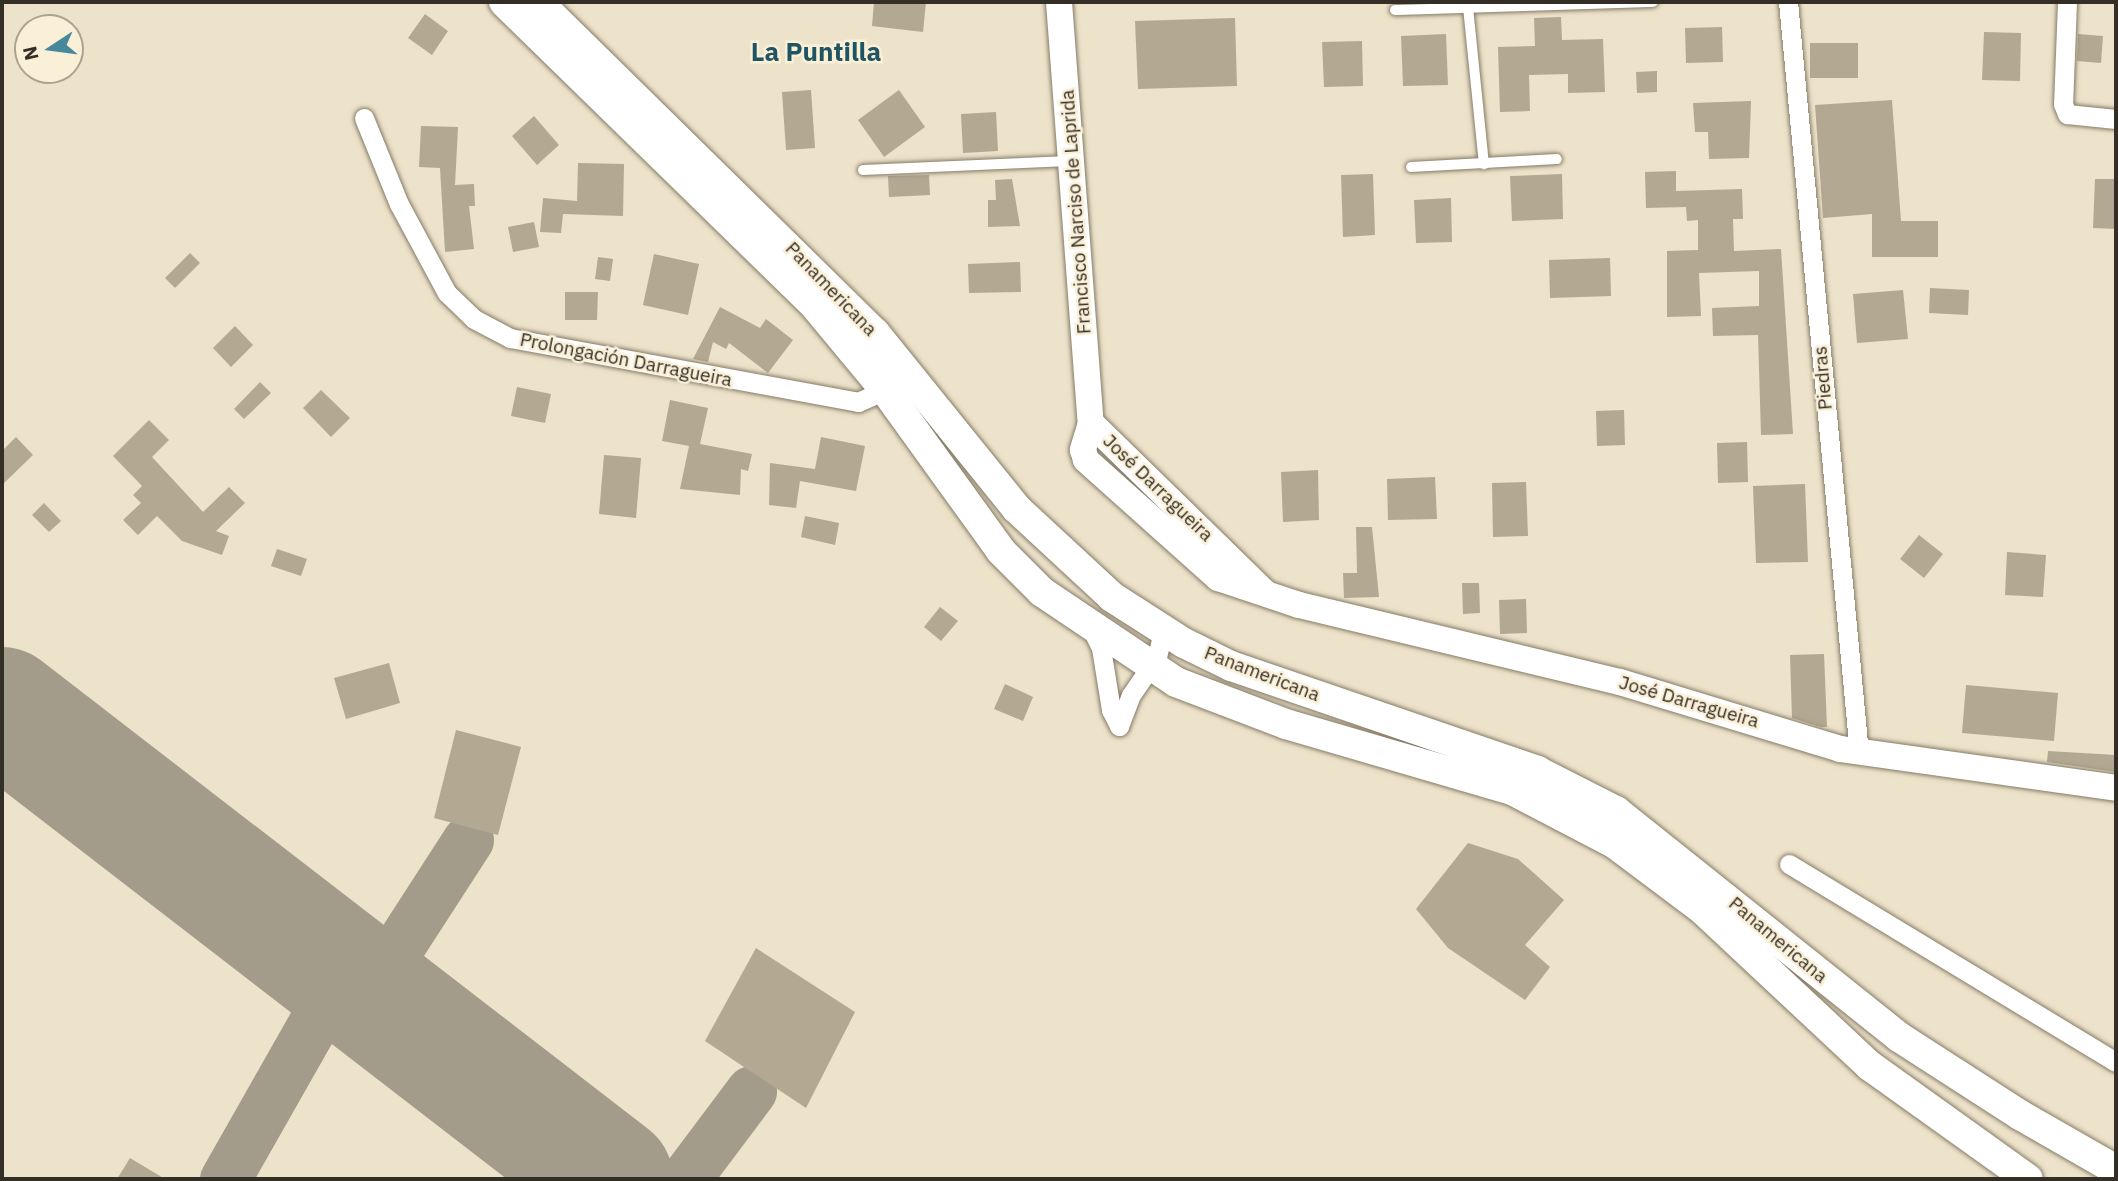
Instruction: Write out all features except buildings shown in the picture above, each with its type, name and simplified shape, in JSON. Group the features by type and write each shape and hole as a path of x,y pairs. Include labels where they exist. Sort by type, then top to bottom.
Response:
{"main road":[{"name":"Panamericana","path":"504,2 773,263 885,390 1001,551 1042,592 1151,668 1241,708 1512,790 1594,831 1702,908 1870,1066 2028,1179"},
{"name":"Panamericana","path":"540,3 875,333 1042,537 1112,597 1163,630 1231,666 1524,766 1616,811 1899,1037 2020,1115 2116,1170"}],"street":[{"name":"Francisco Narciso de Laprida","path":"1059,2 1091,423"},
{"name":"Piedras","path":"1788,2 1859,754"},
{"path":"2067,2 2063,104 2067,114 2116,119"},
{"name":"Prolongación Darragueira","path":"364,118 399,204 447,293 474,319 510,338 858,402 885,390"},
{"name":"José Darragueira","path":"1091,423 1083,450 1092,468 1218,578 1299,605 1620,682 1859,754 2116,789"},
{"path":"1091,628 1101,648 1107,691 1119,726 1131,695 1151,668 1163,630"},
{"path":"1789,864 2116,1062"}],"lane":[{"path":"1395,10 1408,5 1468,8 1653,2"},
{"path":"1468,8 1484,164"},
{"path":"1411,167 1557,159"},
{"path":"863,170 1072,161"}],"taxiway":[{"path":"404,1023 394,964 398,948 468,840"},
{"path":"293,937 349,959 384,956"},
{"path":"225,1179 341,975"},
{"path":"685,1179 751,1091"}],"runway":[{"path":"2,710 610,1179"}],"district":[{"name":"La Puntilla","path":"816,52"}]}
